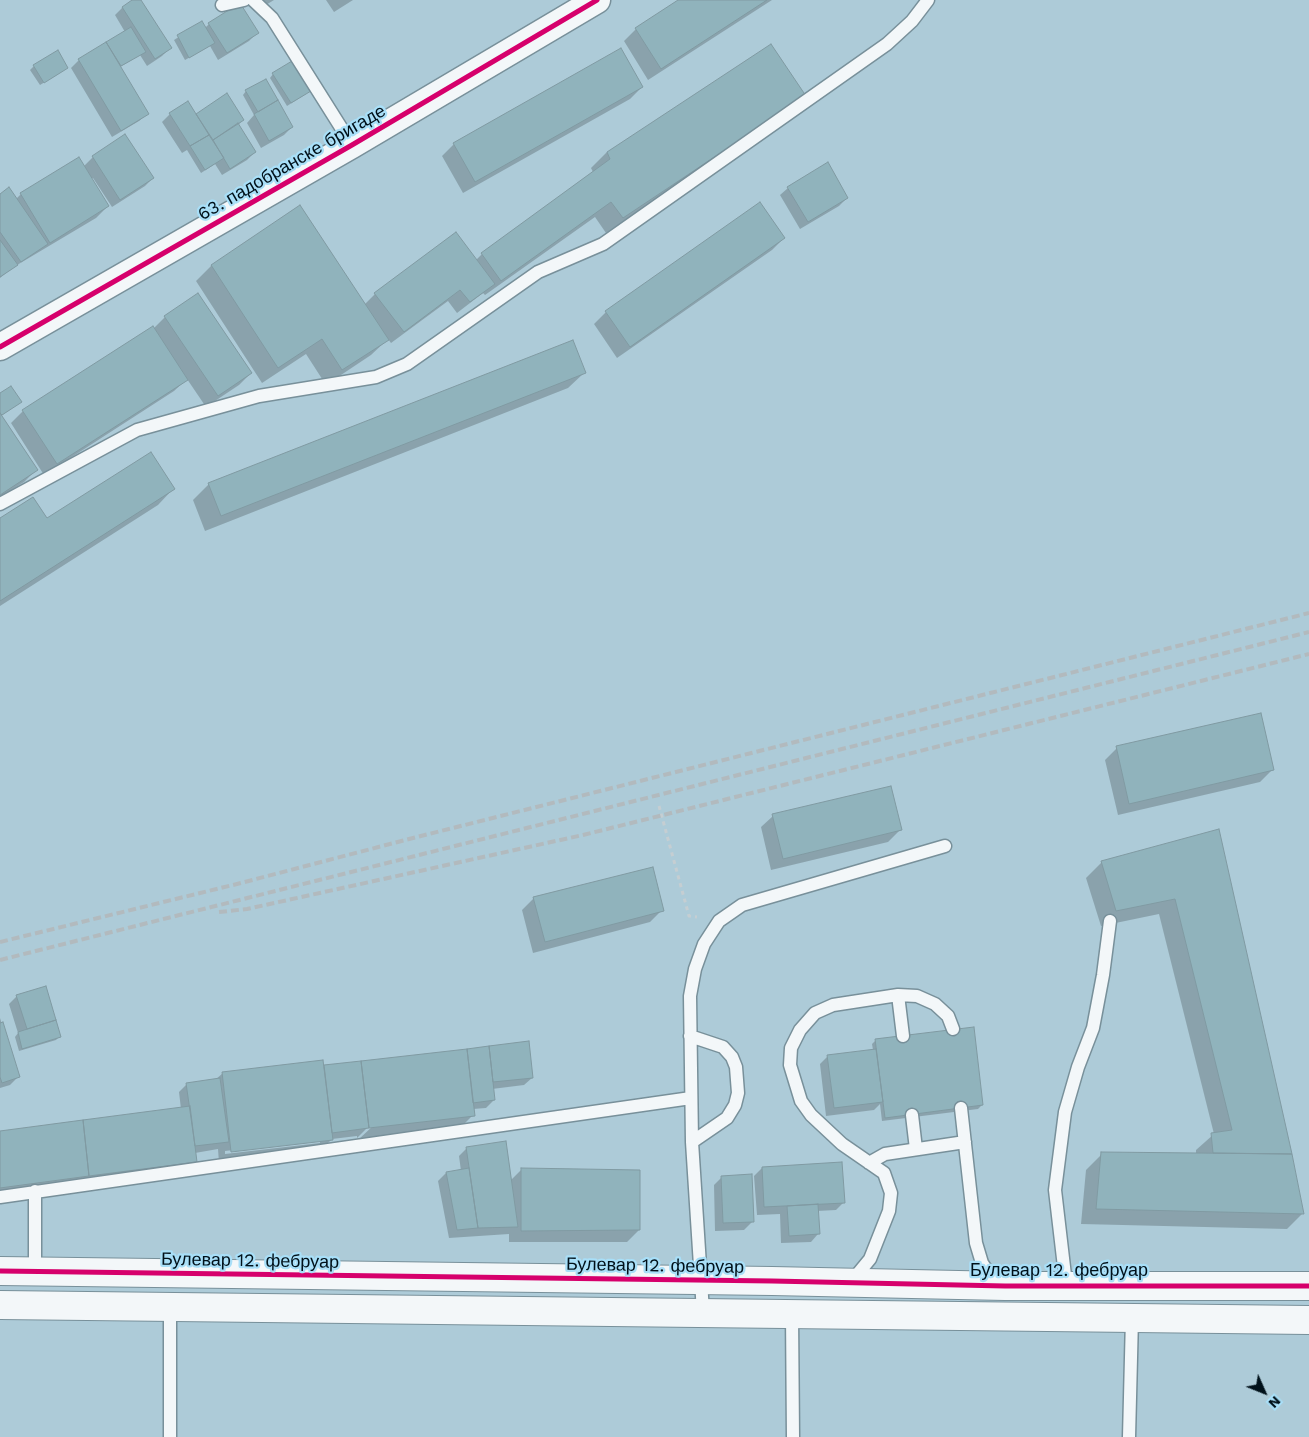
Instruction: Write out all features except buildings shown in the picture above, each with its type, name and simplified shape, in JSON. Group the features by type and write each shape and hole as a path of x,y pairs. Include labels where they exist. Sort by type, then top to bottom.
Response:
{"main road":[{"name":"Булевар 12. фебруар","path":"0,1271 851,1282 1005,1286 1066,1284 1309,1286"},
{"path":"0,1305 1309,1320"}],"street":[{"name":"63. падобранске бригаде","path":"0,347 352,145 597,0"}],"lane":[{"path":"222,5 244,0"},
{"path":"253,0 272,18 352,145"},
{"path":"0,504 137,430 259,396 376,377 408,364 538,272 603,244 887,44 912,21 928,0"},
{"path":"703,1312 692,1142 690,996 695,969 704,944 719,921 742,905 945,846"},
{"path":"1066,1284 1055,1190 1065,1112 1078,1067 1093,1028 1110,921"},
{"path":"851,1282 870,1259 889,1211 892,1193 884,1173 842,1144 811,1115 801,1101 790,1065 791,1048 800,1030 815,1014 833,1005 898,995 917,996 935,1004 948,1016 953,1030"},
{"path":"898,995 903,1036"},
{"path":"690,1036 724,1047 732,1057 736,1067 738,1093 735,1105 727,1118 692,1142"},
{"path":"0,1197 691,1098"},
{"path":"962,1108 976,1243 982,1262 988,1272 1005,1286"},
{"path":"912,1115 916,1149"},
{"path":"869,1163 885,1154 965,1142"},
{"path":"35,1191 35,1272"},
{"path":"170,1307 170,1437"},
{"path":"792,1314 793,1437"},
{"path":"1129,1437 1132,1318"}],"path":[{"path":"659,806 689,916 719,921"}],"railway":[{"path":"0,942 237,884 1309,613"},
{"path":"0,960 1309,632"},
{"path":"219,912 247,909 583,835 1309,654"}],"cycle path":[{"path":"0,347 352,145 597,0"},
{"path":"0,1271 772,1281 1005,1286 1309,1286"}]}
